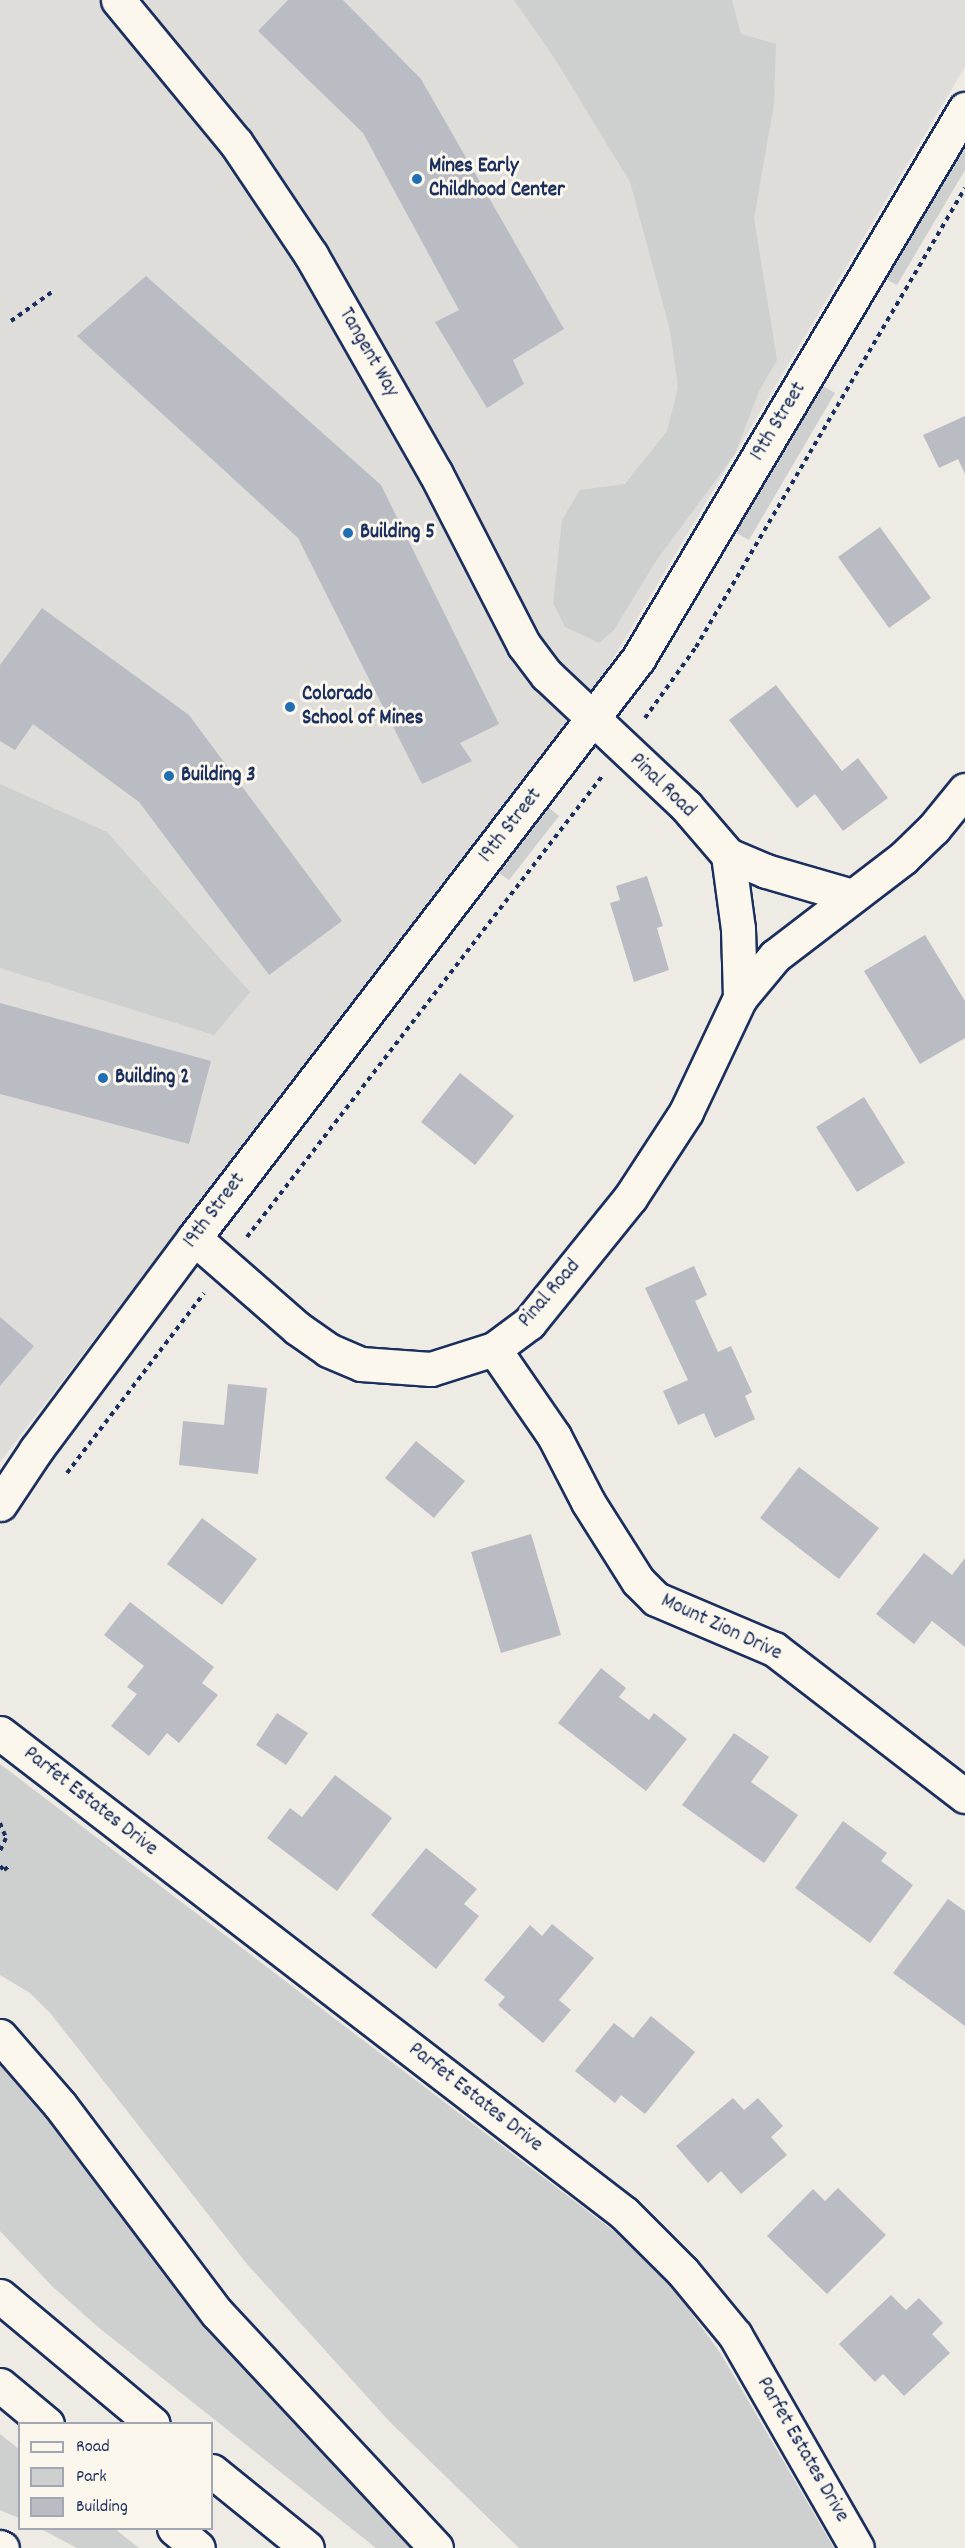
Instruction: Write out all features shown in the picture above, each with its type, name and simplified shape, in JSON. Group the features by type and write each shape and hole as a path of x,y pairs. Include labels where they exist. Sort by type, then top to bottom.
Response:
{"main road":[{"name":"Tangent Way","path":"118,0 236,143 311,255 419,444 524,645 561,692 592,720"},
{"name":"19th Street","path":"0,1504 36,1450 194,1238 638,659 965,109"},
{"name":"Pinal Road","path":"592,720 686,806 728,855 766,871 852,896"},
{"name":"Pinal Road","path":"194,1238 297,1328 328,1350 361,1364 431,1369 494,1349 529,1323 630,1198 686,1112 740,998 775,956 903,858 934,828 965,790"},
{"name":"Pinal Road","path":"728,855 738,929 740,998"},
{"name":"Mount Zion Drive","path":"494,1349 554,1436 588,1502 638,1581 656,1599 774,1649 965,1796"},
{"name":"Parfet Estates Drive","path":"0,1733 624,2213 683,2272 735,2335 857,2548"},
{"path":"0,2036 60,2105 218,2313 436,2548"},
{"path":"0,2296 151,2422"},
{"path":"0,2385 45,2422"},
{"path":"213,2472 307,2548"},
{"path":"175,2530 198,2548"}],"path":[{"path":"11,321 52,292"},
{"path":"0,1823 6,1838 0,1851"},
{"path":"0,1866 4,1870 8,1867"}],"shaded area":[{"name":"Colorado School of Mines","path":"0,0 965,0 965,67 601,679 0,1462"}],"green space":[{"path":"514,0 732,0 741,34 776,44 774,104 754,218 777,360 759,391 735,454 656,561 614,630 599,643 565,627 553,603 562,520 580,490 625,484 667,431 678,387 670,330 630,182 555,59"},
{"path":"965,143 965,170 897,285 886,279"},
{"path":"823,386 835,393 749,540 736,533"},
{"path":"0,784 107,832 250,992 214,1035 0,968"},
{"path":"549,808 559,816 509,880 499,873"},
{"path":"0,1764 627,2241 679,2296 721,2354 834,2548 519,2548 389,2421 247,2264 51,2014 30,1993 0,1975"},
{"path":"0,2058 419,2548 376,2548 98,2327 53,2287 0,2231"},
{"path":"0,2434 18,2448 18,2518 0,2510"},
{"path":"43,2530 116,2530 139,2548 77,2548"}],"building":[{"name":"Mines Early Childhood Center","path":"288,0 343,0 421,79 564,329 513,360 524,384 487,408 435,322 459,310 363,133 258,31"},
{"name":"Building 5","path":"146,276 381,485 499,724 460,743 472,761 422,784 298,538 77,336"},
{"path":"965,416 965,474 958,459 939,468 923,435"},
{"path":"880,527 931,598 889,628 838,557"},
{"name":"Building 3","path":"42,608 189,715 342,921 269,975 139,802 33,724 15,750 0,741 0,665"},
{"path":"776,685 842,771 858,758 888,798 843,831 815,794 797,808 729,720"},
{"path":"647,876 663,926 657,928 669,970 634,982 610,903 620,900 616,886"},
{"path":"925,935 965,1001 965,1038 920,1064 864,971"},
{"name":"Building 2","path":"0,1003 211,1061 189,1144 0,1094"},
{"path":"460,1073 514,1116 475,1165 421,1122"},
{"path":"864,1097 905,1163 857,1192 816,1127"},
{"path":"694,1266 707,1295 695,1301 718,1352 731,1346 752,1392 745,1396 755,1419 715,1438 704,1413 678,1425 663,1391 688,1380 645,1288"},
{"path":"0,1317 34,1346 0,1386"},
{"path":"228,1384 267,1388 258,1474 179,1465 183,1421 224,1425"},
{"path":"416,1441 465,1481 434,1518 385,1478"},
{"path":"799,1467 879,1528 839,1579 760,1518"},
{"path":"202,1518 257,1559 222,1605 167,1564"},
{"path":"531,1534 561,1635 501,1653 471,1552"},
{"path":"924,1553 952,1575 965,1558 965,1647 932,1621 914,1644 876,1614"},
{"path":"130,1602 214,1667 202,1683 218,1695 179,1743 167,1733 149,1756 111,1726 137,1694 127,1687 144,1666 104,1635"},
{"path":"601,1668 626,1688 619,1697 649,1720 654,1713 687,1739 646,1791 558,1723"},
{"path":"277,1713 308,1733 286,1765 256,1745"},
{"path":"734,1733 769,1757 751,1782 798,1815 764,1863 682,1805"},
{"path":"335,1775 392,1818 337,1891 267,1838 290,1808 302,1817"},
{"path":"843,1821 887,1853 881,1861 913,1885 870,1943 795,1888"},
{"path":"426,1848 477,1889 464,1904 479,1916 436,1969 371,1915"},
{"path":"948,1899 965,1911 965,2026 893,1973"},
{"path":"552,1924 594,1958 559,2000 571,2010 543,2043 498,2005 505,1997 484,1980 530,1925 542,1936"},
{"path":"651,2016 695,2052 645,2114 621,2095 615,2103 575,2071 614,2023 633,2038"},
{"path":"733,2098 744,2110 758,2098 783,2126 771,2137 787,2155 741,2194 721,2171 708,2183 676,2146"},
{"path":"838,2188 886,2235 827,2294 767,2236 813,2189 825,2201"},
{"path":"891,2295 906,2310 919,2298 943,2323 932,2334 950,2353 904,2396 883,2374 875,2382 839,2344"}],"place":[{"name":"Mines Early Childhood Center","path":"417,179"},
{"name":"Building 5","path":"348,533"},
{"name":"Colorado School of Mines","path":"290,707"},
{"name":"Building 3","path":"169,776"},
{"name":"Building 2","path":"103,1078"}]}
